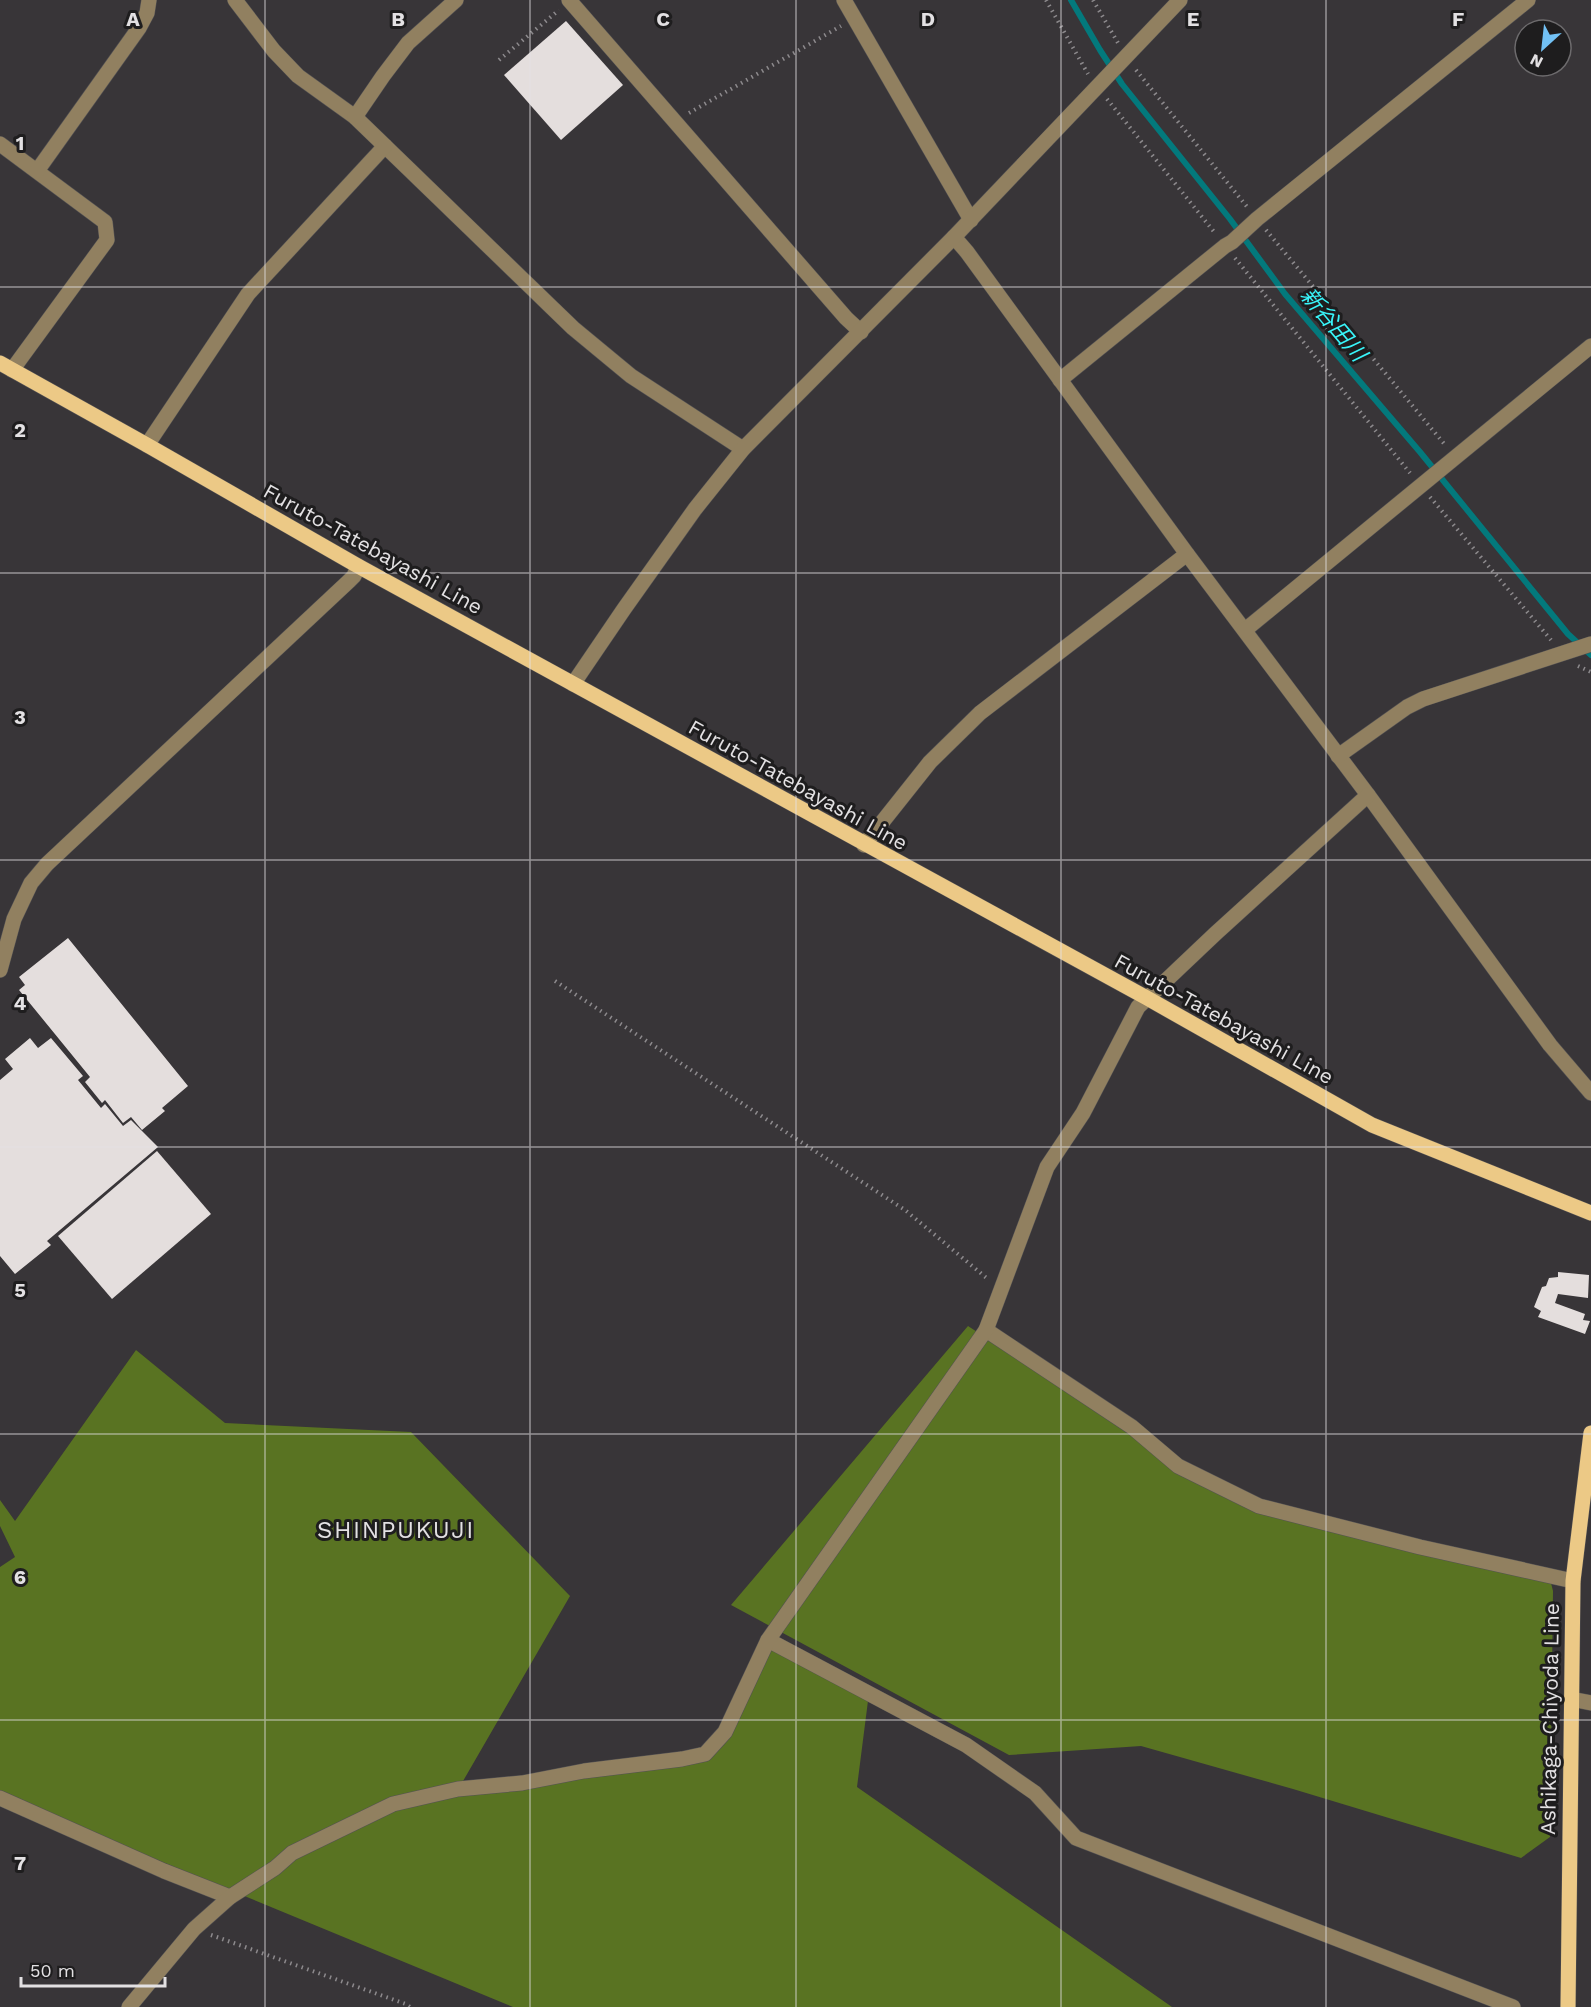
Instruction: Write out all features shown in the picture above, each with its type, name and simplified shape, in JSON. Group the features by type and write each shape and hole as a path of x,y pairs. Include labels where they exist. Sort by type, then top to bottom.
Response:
{"main road":[{"name":"Furuto-Tatebayashi Line","path":"6,367 147,445 358,567 1147,998 1372,1125 1591,1213"},
{"name":"Ashikaga-Chiyoda Line","path":"1568,2007 1573,1581 1591,1433"}],"street":[{"path":"37,171 139,28 147,13 149,0"},
{"path":"235,0 298,76 355,117 533,291 601,352 631,376 743,449"},
{"path":"355,117 408,43 456,0"},
{"path":"569,0 846,318 861,332"},
{"path":"844,0 971,220"},
{"path":"573,684 695,509 743,449 971,220 1180,0"},
{"path":"1060,380 1528,0"},
{"path":"0,144 105,222 107,240 6,367"},
{"path":"147,445 248,294 385,146"},
{"path":"954,237 1187,555 1368,795 1550,1045 1591,1093"},
{"path":"1245,630 1591,346"},
{"path":"864,845 930,762 980,713 1187,555"},
{"path":"0,970 14,919 31,883 47,864 349,581 358,567"},
{"path":"1338,756 1407,707 1423,699 1591,644"},
{"path":"129,2007 194,1929 230,1897 275,1868 292,1853 393,1804 458,1789 522,1782 705,1754 725,1732 768,1640 986,1330 1047,1167 1083,1113 1138,1007 1368,795"},
{"path":"986,1330 1132,1427 1178,1466 1259,1506 1420,1547 1573,1581"},
{"path":"768,1640 966,1744 1035,1793 1076,1838 1513,2007"},
{"path":"1571,1700 1591,1703"},
{"path":"0,1798 164,1871 230,1897"}],"path":[{"path":"499,60 569,0"},
{"path":"1046,0 1089,75 1101,84 1423,483 1577,666 1591,672"},
{"path":"1093,0 1118,42"},
{"path":"675,121 855,18"},
{"path":"1124,58 1254,222 1451,461"},
{"path":"555,981 905,1210 1001,1290"},
{"path":"194,1929 410,2007"}],"green space":[{"path":"968,1326 1163,1454 1277,1511 1549,1575 1553,1591 1550,1837 1521,1858 1141,1746 1009,1755 731,1605"},
{"path":"136,1350 225,1423 411,1432 570,1596 459,1788 705,1754 768,1640 869,1693 857,1787 1172,2007 513,2007 0,1795 0,1567 15,1557 0,1526 0,1500 15,1521"}],"building":[{"path":"566,21 623,85 561,140 504,75"},
{"path":"68,938 188,1086 162,1108 165,1111 142,1130 131,1117 123,1123 105,1100 102,1103 85,1082 90,1077 19,990 25,985 19,977"},
{"path":"30,1038 38,1048 51,1038 83,1076 78,1080 101,1108 105,1104 123,1126 131,1120 158,1147 47,1241 51,1245 15,1274 0,1256 0,1080 13,1069 5,1059"},
{"path":"157,1151 211,1214 112,1299 58,1236"},
{"path":"1558,1272 1589,1275 1588,1298 1558,1294 1555,1303 1585,1314 1583,1320 1590,1321 1585,1334 1538,1317 1541,1311 1534,1307 1542,1287 1546,1286 1549,1278 1558,1277"}],"waterway":[{"name":"新谷田川","path":"1071,0 1122,84 1230,219 1285,294 1420,452 1568,634 1591,655"}],"district":[{"name":"SHINPUKUJI","path":"396,1530"}]}
